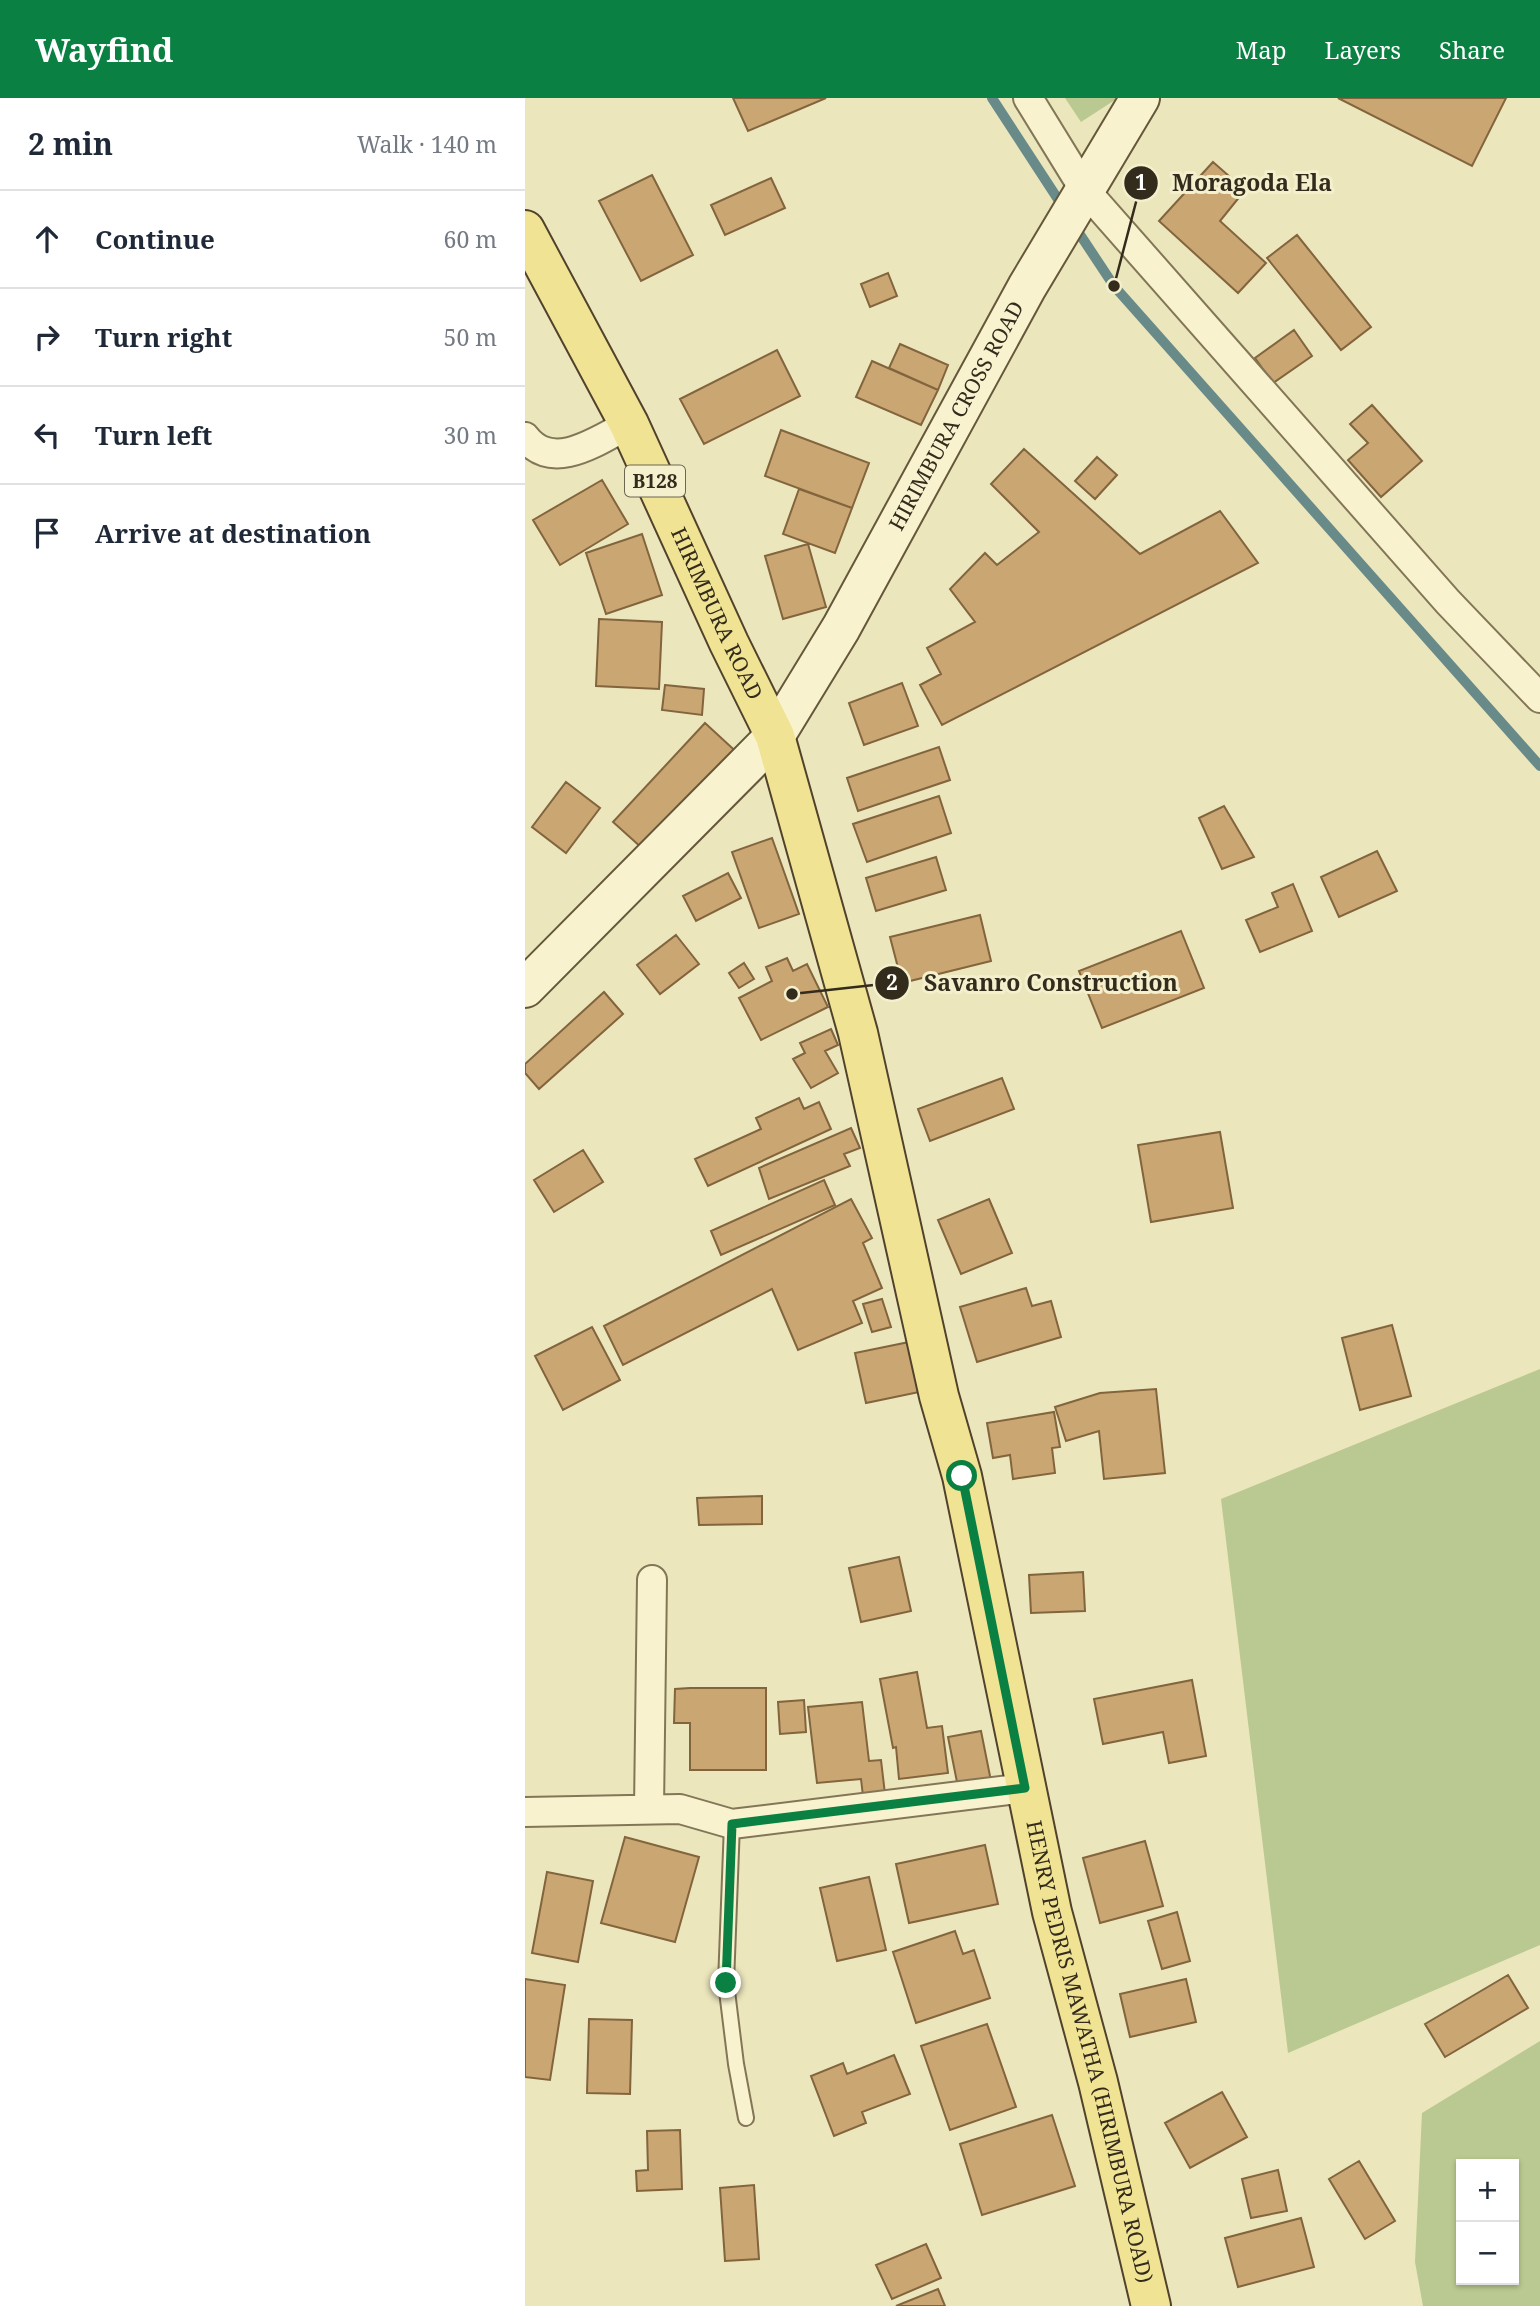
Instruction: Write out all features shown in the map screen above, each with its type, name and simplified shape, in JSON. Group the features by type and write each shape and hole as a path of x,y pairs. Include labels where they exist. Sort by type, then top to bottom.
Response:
{"main road":[{"name":"HIRIMBURA CROSS ROAD","path":"525,988 775,736 841,628 1027,287 1140,98"},
{"name":"HIRIMBURA ROAD","path":"525,230 629,424 729,643 775,736"},
{"name":"HENRY PEDRIS MAWATHA (HIRIMBURA ROAD)","path":"775,736 858,1033 939,1396 962,1476 1052,1912 1098,2082 1151,2306"}],"street":[{"path":"1028,98 1084,189 1448,602 1540,698"},
{"path":"525,437 533,448 549,455 584,448 629,424"},
{"path":"649,1808 652,1580"},
{"path":"525,1812 680,1809 732,1824 1025,1788"}],"lane":[{"path":"732,1824 726,1983 746,2118"}],"green space":[{"path":"1065,98 1118,98 1081,122"},
{"path":"1540,1369 1540,1945 1288,2053 1221,1499"},
{"path":"1540,2041 1540,2306 1423,2306 1415,2262 1422,2113"}],"building":[{"path":"733,98 826,98 748,131"},
{"path":"1338,98 1506,98 1472,166"},
{"path":"1213,162 1245,190 1220,221 1266,263 1238,293 1159,221"},
{"path":"652,175 693,255 641,281 599,201"},
{"path":"771,178 785,208 725,235 711,205"},
{"path":"1297,235 1371,327 1341,350 1267,258"},
{"path":"888,273 897,296 870,307 861,284"},
{"path":"1294,330 1312,356 1273,383 1255,358"},
{"path":"900,344 948,365 938,390 889,368"},
{"path":"777,350 800,396 704,444 680,399"},
{"path":"872,361 938,390 921,425 856,397"},
{"path":"1372,405 1422,461 1381,497 1348,460 1368,443 1350,424"},
{"path":"781,430 869,463 852,508 765,476"},
{"path":"1024,449 1140,554 1220,511 1258,563 942,725 920,685 941,674 927,648 975,622 950,589 985,553 997,565 1039,532 991,484"},
{"path":"1097,457 1117,475 1095,499 1075,481"},
{"path":"602,480 628,524 560,565 533,520"},
{"path":"799,489 852,508 835,553 783,534"},
{"path":"642,534 662,595 606,614 586,553"},
{"path":"808,544 826,607 783,619 765,556"},
{"path":"599,619 662,622 659,689 596,686"},
{"path":"902,683 918,726 864,745 849,703"},
{"path":"665,685 704,689 702,715 662,710"},
{"path":"705,723 743,758 652,857 613,822"},
{"path":"939,747 950,780 858,811 847,778"},
{"path":"566,782 600,808 566,853 532,827"},
{"path":"939,796 951,833 867,862 853,824"},
{"path":"1224,806 1254,857 1222,869 1199,818"},
{"path":"772,838 799,914 759,928 732,852"},
{"path":"1377,851 1397,891 1339,917 1321,877"},
{"path":"936,857 946,890 876,911 866,878"},
{"path":"728,873 741,898 696,921 683,896"},
{"path":"1293,884 1312,931 1260,952 1246,920 1278,907 1272,893"},
{"path":"980,915 991,961 902,983 890,937"},
{"path":"1181,931 1204,988 1102,1028 1079,971"},
{"path":"676,935 699,964 660,994 637,965"},
{"path":"787,958 793,971 807,964 828,1007 761,1040 739,998 772,981 766,967"},
{"path":"744,963 754,979 739,988 729,973"},
{"path":"604,992 623,1014 539,1089 525,1073 525,1064"},
{"path":"831,1029 838,1045 825,1051 838,1073 811,1088 793,1059 805,1053 800,1043"},
{"path":"1002,1078 1014,1109 930,1141 918,1109"},
{"path":"799,1098 804,1109 819,1102 831,1129 708,1186 695,1159 761,1129 756,1118"},
{"path":"851,1128 860,1148 844,1154 850,1166 769,1199 759,1168"},
{"path":"1220,1132 1233,1208 1151,1222 1138,1145"},
{"path":"583,1150 603,1182 554,1212 534,1180"},
{"path":"824,1180 835,1205 721,1255 711,1231"},
{"path":"851,1199 872,1238 863,1243 882,1288 853,1301 862,1323 798,1350 772,1289 623,1365 604,1326"},
{"path":"989,1199 1012,1253 961,1274 938,1220"},
{"path":"1026,1288 1032,1306 1051,1301 1061,1337 977,1362 960,1307"},
{"path":"882,1299 891,1327 872,1332 863,1304"},
{"path":"1392,1325 1411,1396 1360,1410 1342,1338"},
{"path":"592,1327 620,1380 563,1410 535,1356"},
{"path":"914,1341 924,1391 866,1403 855,1353"},
{"path":"1156,1389 1165,1473 1104,1479 1099,1431 1066,1441 1055,1407 1100,1393"},
{"path":"1054,1412 1060,1447 1052,1448 1055,1473 1013,1479 1010,1455 993,1458 987,1423"},
{"path":"762,1496 762,1524 699,1525 697,1498"},
{"path":"899,1557 911,1611 861,1622 849,1568"},
{"path":"1083,1572 1085,1611 1031,1613 1029,1575"},
{"path":"917,1672 927,1728 942,1726 948,1773 899,1779 896,1747 893,1748 880,1679"},
{"path":"1192,1680 1206,1756 1169,1763 1163,1732 1103,1744 1094,1699"},
{"path":"766,1688 766,1770 690,1770 690,1723 674,1723 675,1689"},
{"path":"804,1700 806,1732 780,1734 778,1702"},
{"path":"862,1702 869,1761 881,1760 885,1794 863,1796 861,1779 817,1783 808,1707"},
{"path":"981,1731 992,1786 959,1792 948,1737"},
{"path":"625,1837 699,1857 675,1942 601,1923"},
{"path":"1145,1841 1163,1906 1100,1923 1083,1858"},
{"path":"985,1845 998,1904 909,1923 896,1864"},
{"path":"547,1872 593,1881 578,1962 532,1953"},
{"path":"869,1877 886,1950 837,1961 820,1888"},
{"path":"1177,1912 1190,1961 1162,1969 1148,1921"},
{"path":"955,1931 963,1954 974,1950 990,1998 916,2023 893,1952"},
{"path":"1508,1975 1528,2008 1445,2057 1425,2024"},
{"path":"525,1979 565,1985 550,2080 525,2077"},
{"path":"1186,1979 1196,2022 1130,2037 1120,1994"},
{"path":"589,2019 632,2020 630,2094 587,2093"},
{"path":"987,2024 1016,2107 950,2130 921,2046"},
{"path":"894,2055 910,2094 862,2112 866,2123 834,2136 811,2076 843,2063 847,2074"},
{"path":"1222,2092 1247,2137 1190,2168 1165,2123"},
{"path":"1052,2115 1075,2186 982,2215 960,2144"},
{"path":"680,2130 682,2189 637,2191 636,2171 648,2170 647,2131"},
{"path":"1359,2161 1395,2221 1365,2239 1329,2179"},
{"path":"1278,2170 1287,2211 1251,2218 1242,2179"},
{"path":"754,2185 759,2259 725,2261 720,2188"},
{"path":"1301,2218 1314,2267 1238,2287 1225,2238"},
{"path":"926,2244 941,2278 892,2299 876,2265"},
{"path":"938,2289 945,2306 896,2306"}],"waterway":[{"path":"992,98 1065,210"},
{"path":"1073,224 1114,286 1540,766"}],"place":[{"name":"Moragoda Ela","path":"1114,286"},
{"name":"Savanro Construction","path":"792,994"}],"route":[{"path":"726,1983 732,1824 1025,1788 962,1476"}]}
